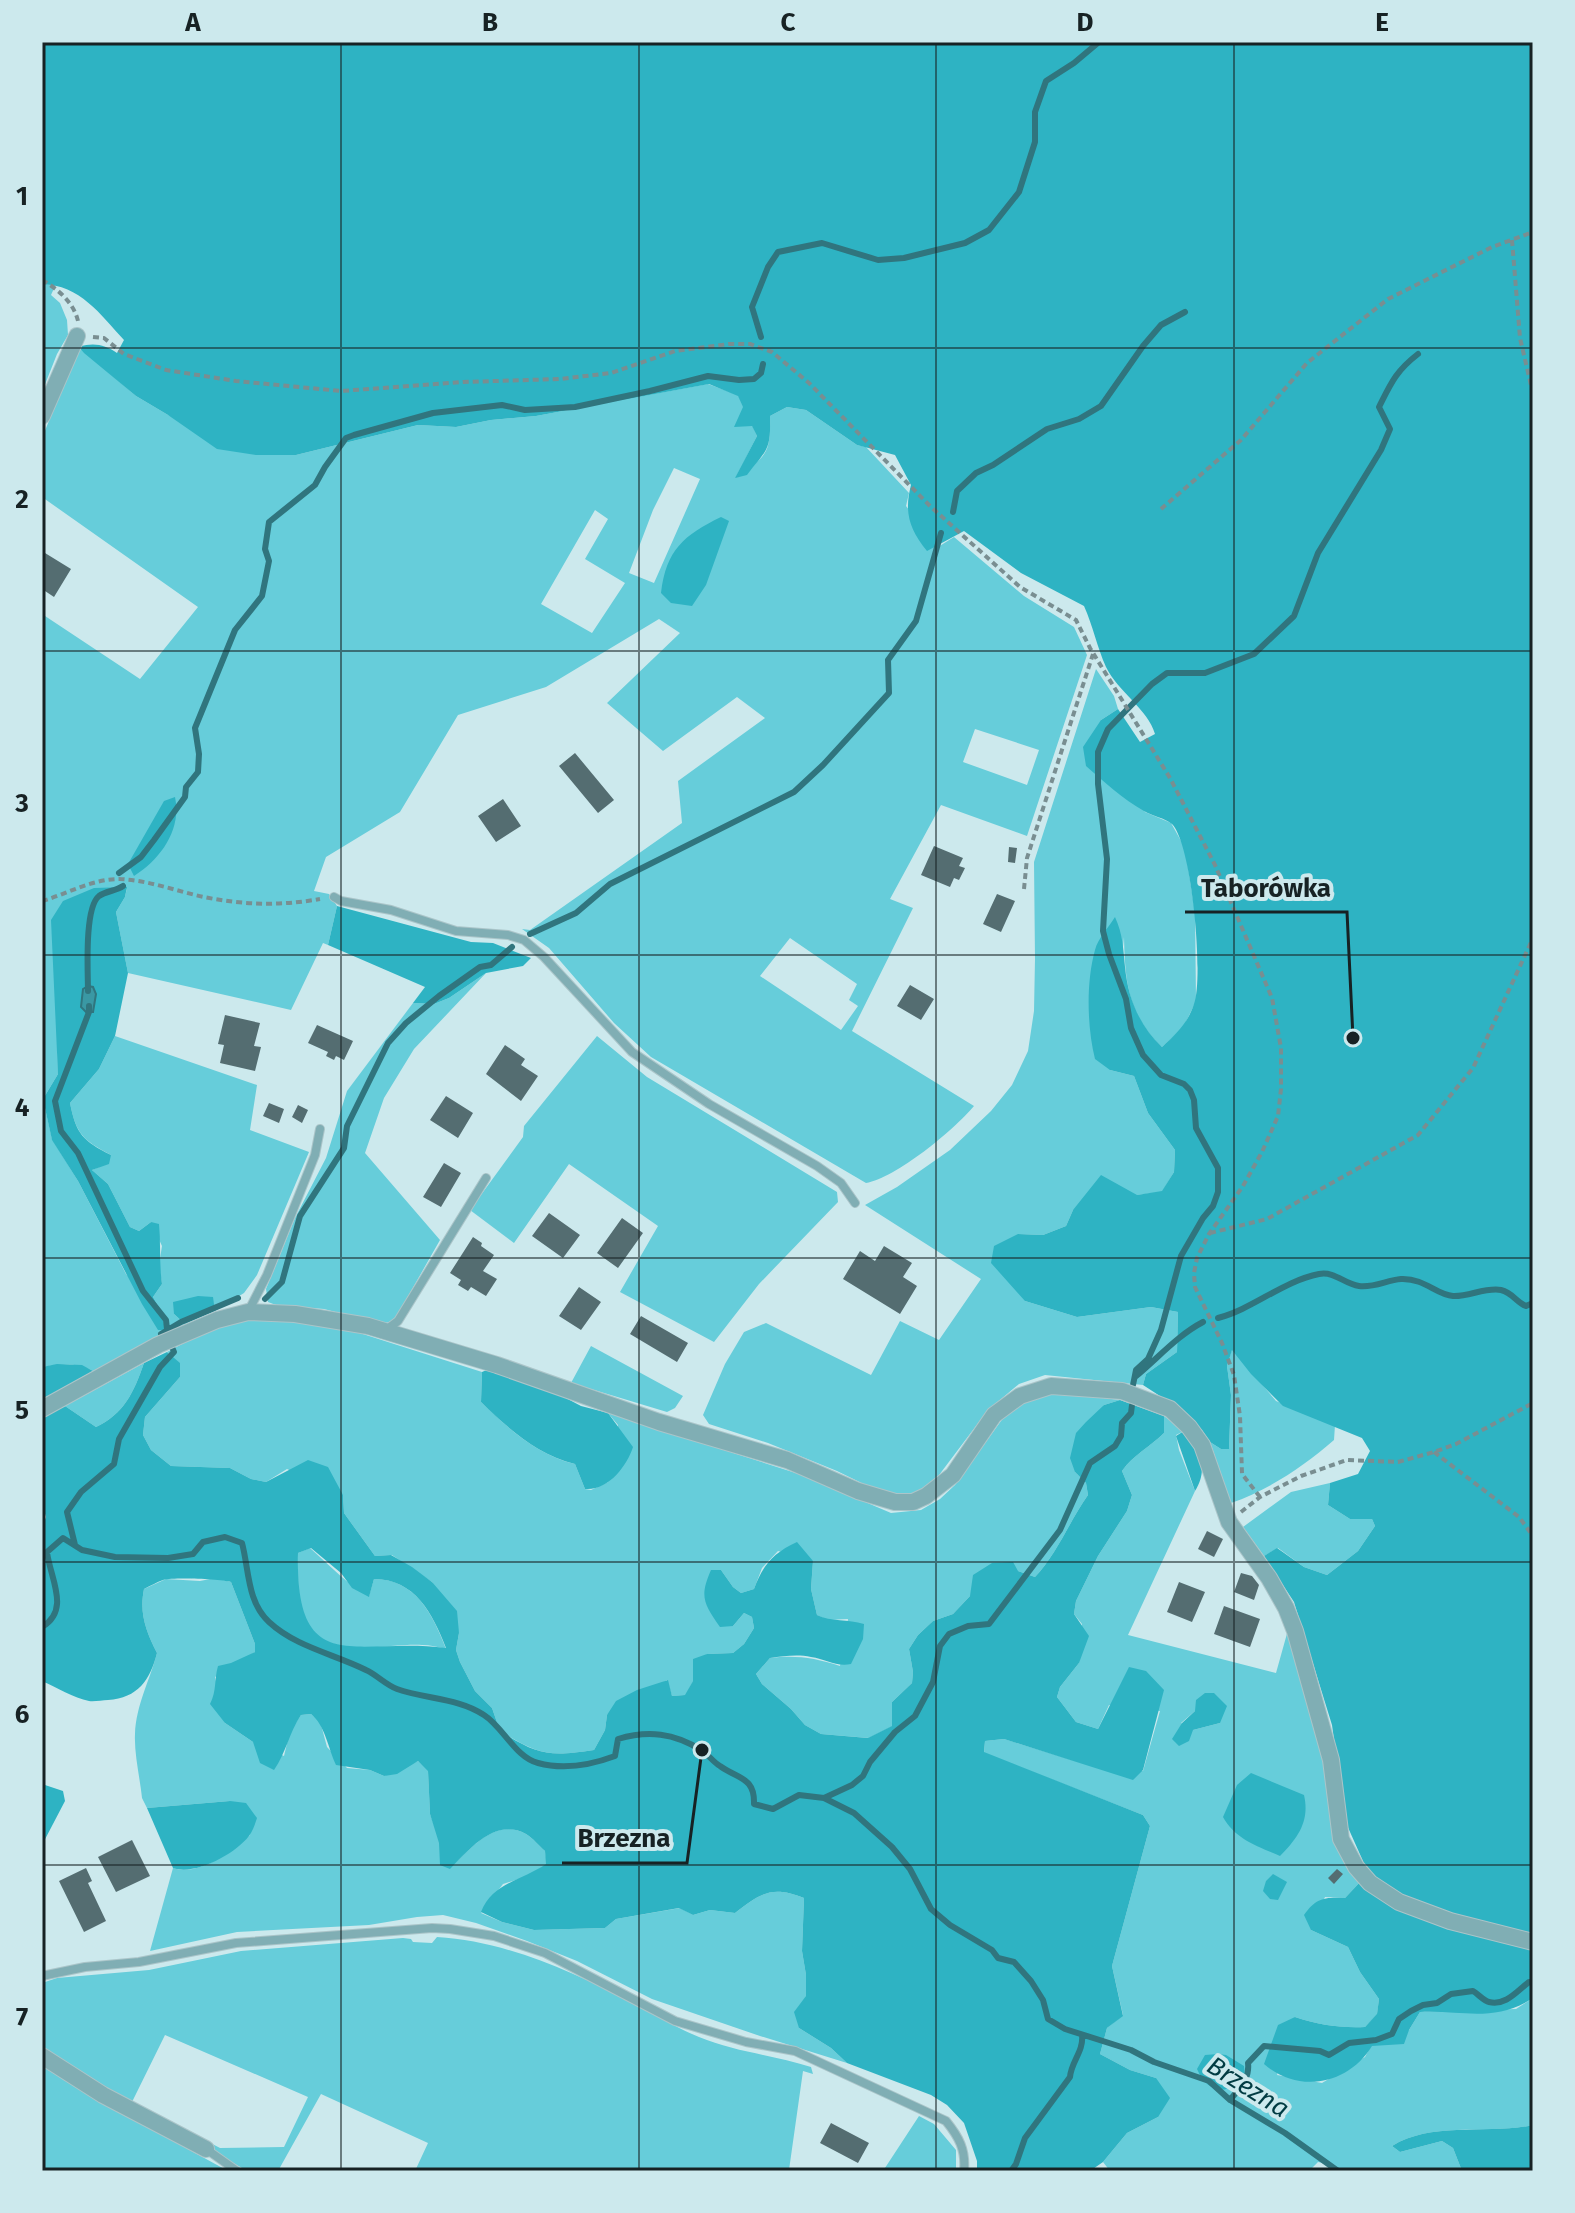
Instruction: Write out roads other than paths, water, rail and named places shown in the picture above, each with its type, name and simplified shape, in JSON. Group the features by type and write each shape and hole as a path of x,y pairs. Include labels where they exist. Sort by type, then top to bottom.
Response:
{"street":[{"path":"42,416 77,336"},
{"path":"42,1409 158,1345 217,1320 248,1312 307,1316 384,1331 497,1365 659,1422 681,1426 787,1460 858,1491 895,1502 913,1502 953,1475 994,1415 1020,1396 1051,1386 1122,1391 1170,1409 1189,1427 1202,1445 1229,1522 1269,1578 1295,1631 1331,1760 1341,1839 1356,1867 1370,1883 1399,1902 1450,1921 1533,1942"},
{"path":"42,2056 103,2095 206,2149"}],"lane":[{"path":"334,897 391,910 456,931 508,935 524,940 544,957 632,1052 709,1104 817,1166 841,1183 855,1203"},
{"path":"248,1312 267,1275 315,1155 320,1129"},
{"path":"384,1331 398,1321 486,1178"},
{"path":"42,1976 85,1967 139,1962 236,1943 432,1928 494,1936 545,1953 675,2021 746,2042 795,2051 946,2121 958,2135 965,2157 964,2171"},
{"path":"206,2149 237,2171"}],"waterway":[{"path":"761,337 752,307 768,267 778,252 822,243 878,260 904,258 965,243 989,230 1019,192 1035,142 1035,112 1046,81 1099,42"},
{"path":"953,512 957,491 976,473 1047,429 1079,419 1101,406 1161,325 1185,312"},
{"path":"1133,1385 1136,1370 1148,1359 1161,1330 1181,1256 1213,1206 1218,1192 1218,1168 1196,1128 1190,1090 1184,1084 1161,1075 1143,1055 1131,1028 1126,999 1109,954 1103,931 1107,859 1098,784 1098,752 1108,729 1167,673 1205,673 1254,654 1294,616 1318,553 1381,450 1390,429 1379,407 1395,378 1418,354"},
{"path":"119,873 141,857 185,797 186,787 198,772 195,728 235,630 262,596 269,561 265,549 269,522 315,485 346,438 433,413 502,405 525,410 575,407 708,376 754,379 761,373 763,364"},
{"path":"530,934 576,913 610,884 794,792 823,765 889,693 888,660 916,621 941,533"},
{"path":"88,991 88,941 94,903 102,894 123,886"},
{"path":"265,1299 282,1282 300,1216 344,1148 347,1126 388,1043 406,1023 439,996 480,967 491,965 512,947"},
{"path":"89,1006 55,1101 61,1131 78,1153 143,1291 166,1320 167,1329"},
{"path":"1218,1318 1319,1274 1335,1276 1359,1286 1409,1279 1453,1296 1501,1290 1526,1306 1533,1303"},
{"path":"161,1334 238,1298"},
{"path":"1135,1377 1203,1322"},
{"path":"75,1545 67,1512 81,1492 114,1464 119,1439 160,1367 174,1352 172,1347"},
{"path":"824,1798 852,1785 863,1776 870,1762 895,1732 915,1716 933,1682 940,1646 949,1634 968,1626 989,1624 1060,1530 1090,1463 1115,1446 1132,1405"},
{"name":"Brzezna","path":"42,1627 51,1620 57,1603 47,1552 63,1538 82,1550 115,1557 168,1558 193,1554 203,1542 225,1537 242,1543 256,1605 280,1631 366,1670 397,1689 474,1709 491,1720 530,1760 558,1766 587,1764 615,1756 618,1739 661,1735 691,1744 744,1780 752,1788 754,1804 773,1809 799,1795 824,1798 854,1813 892,1847 910,1869 931,1909 950,1925 992,1950 998,1958 1014,1962 1043,2000 1048,2019 1065,2029 1131,2050 1154,2062 1209,2081 1230,2100 1285,2133 1338,2171"},
{"path":"1230,2100 1246,2079 1248,2063 1264,2046 1320,2051 1329,2055 1349,2043 1376,2040 1392,2034 1399,2019 1451,1994 1473,1991 1495,2003 1506,2000 1533,1982"},
{"path":"1011,2171 1025,2138 1070,2077 1082,2035"}],"place":[{"name":"Taborówka","path":"1353,1038"},
{"name":"Brzezna","path":"702,1750"}]}
